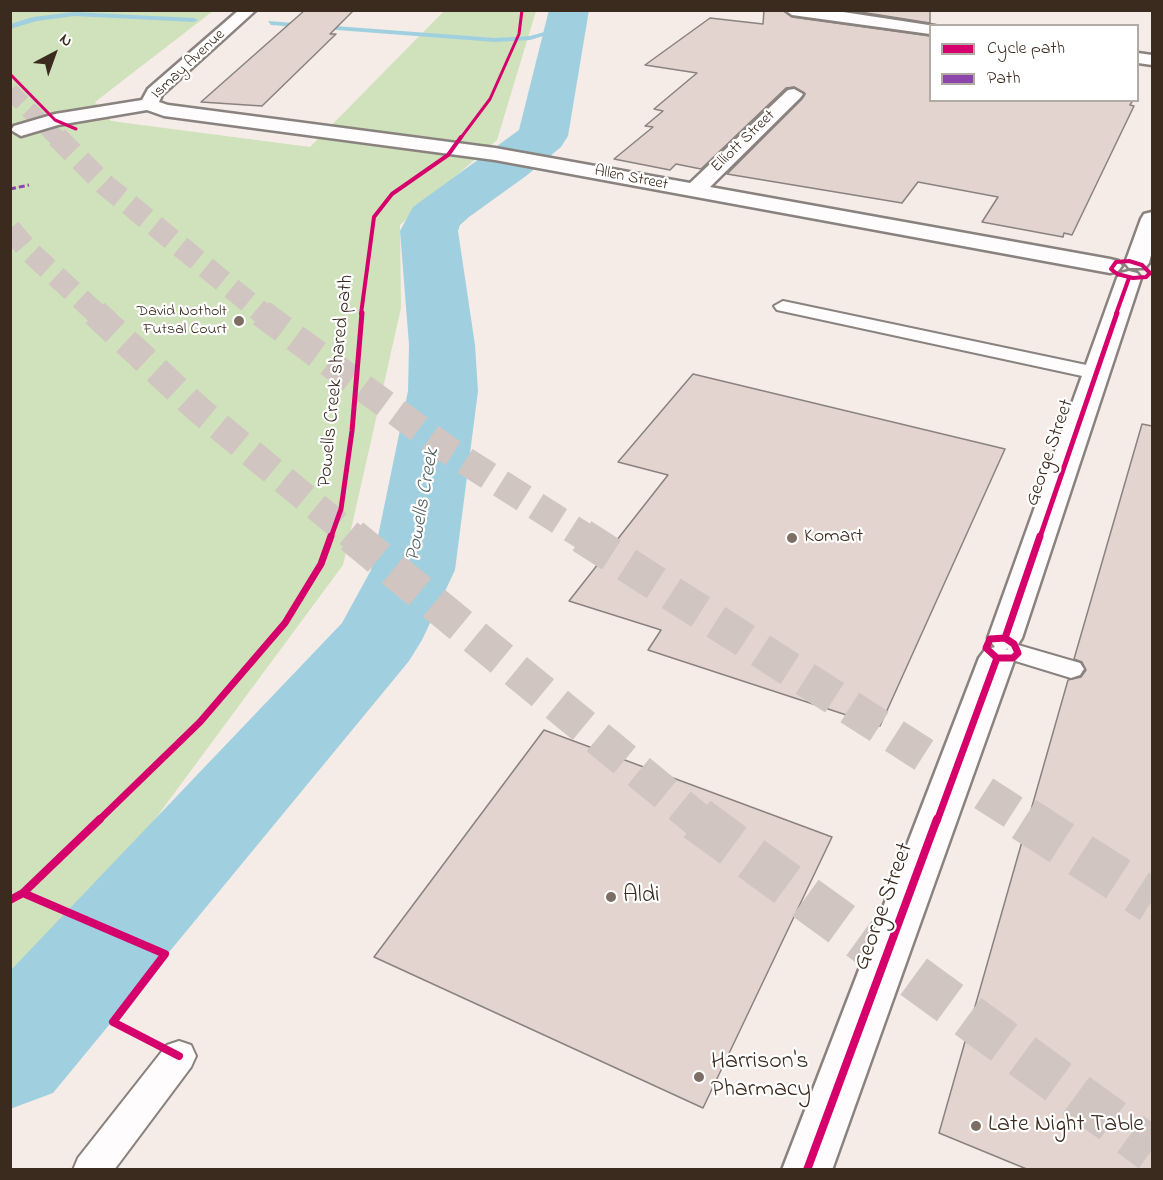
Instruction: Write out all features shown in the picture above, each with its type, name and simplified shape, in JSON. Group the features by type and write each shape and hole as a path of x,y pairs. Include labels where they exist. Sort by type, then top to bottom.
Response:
{"street":[{"name":"Ismay Avenue","path":"21,130 55,120 149,105 154,93 249,10"},
{"path":"792,10 929,29"},
{"name":"Elliott Street","path":"694,191 794,94"},
{"name":"Allen Street","path":"149,105 164,110 428,143 495,154 1125,269"},
{"name":"George Street","path":"807,1170 1006,650 1096,373 1125,269 1152,219"}],"lane":[{"path":"783,306 1096,373"},
{"path":"1006,650 1071,669"},
{"path":"91,1170 179,1056"}],"green space":[{"path":"11,11 213,11 95,102 111,121 310,147 444,11 536,11 497,140 400,225 401,308 343,565 11,1014"}],"building":[{"path":"305,10 354,10 330,34 336,34 262,106 201,102"},
{"path":"764,10 783,10 792,17 929,36 929,102 1132,102 1130,105 1134,106 1072,235 1064,233 1063,237 982,222 998,197 918,182 902,203 727,174 802,99 805,94 794,87 786,88 701,169 676,164 670,170 614,159 653,127 645,126 663,111 654,109 697,73 645,65 710,18 763,24"},
{"path":"848,10 930,10 930,23"},
{"name":"Komart","path":"693,374 1005,449 880,726 648,650 661,630 569,601 668,475 618,462"},
{"path":"1142,424 1152,426 1152,1170 1029,1170 939,1133 1068,680 1081,677 1086,670 1082,662 1074,659"},
{"name":"Aldi","path":"544,730 832,837 703,1108 374,957"}],"waterway":[{"name":"Powells Creek","path":"10,1055 377,640 413,570 443,391 442,345 429,231 433,219 449,205 507,165 543,136 569,10"},
{"path":"10,27 36,19 74,14 194,20"},
{"path":"271,23 495,40 530,38 566,28"}],"tunnel":[{"path":"10,91 58,139"},
{"path":"57,137 104,184 263,314"},
{"path":"10,229 29,251 97,314"},
{"path":"95,313 199,410 353,537"},
{"path":"261,313 448,450 585,537"},
{"path":"352,536 699,821"},
{"path":"582,536 1027,821"},
{"path":"697,819 1152,1150"},
{"path":"1024,819 1152,901"}],"marked path":[{"path":"10,189 29,185"}],"cycle path":[{"name":"Powells Creek shared path","path":"10,900 23,893 200,722 285,623 321,564 341,509 352,431 365,271 374,217 392,194 448,155 490,99 519,34 522,10"},
{"path":"10,74 55,120 76,129"},
{"path":"1129,261 1142,265 1150,273 1146,277 1133,278 1117,274 1111,269 1116,262 1129,261"},
{"path":"1005,638 1129,278"},
{"path":"1005,638 1014,644 1018,653 1013,658 997,658 986,648 990,639 1005,638"},
{"path":"807,1170 997,658"},
{"path":"23,893 165,954 113,1022 179,1056"}],"place":[{"name":"David Notholt Futsal Court","path":"239,321"},
{"name":"Komart","path":"792,538"},
{"name":"Aldi","path":"611,897"},
{"name":"Harrison's Pharmacy","path":"699,1077"},
{"name":"Late Night Table","path":"976,1126"}]}
